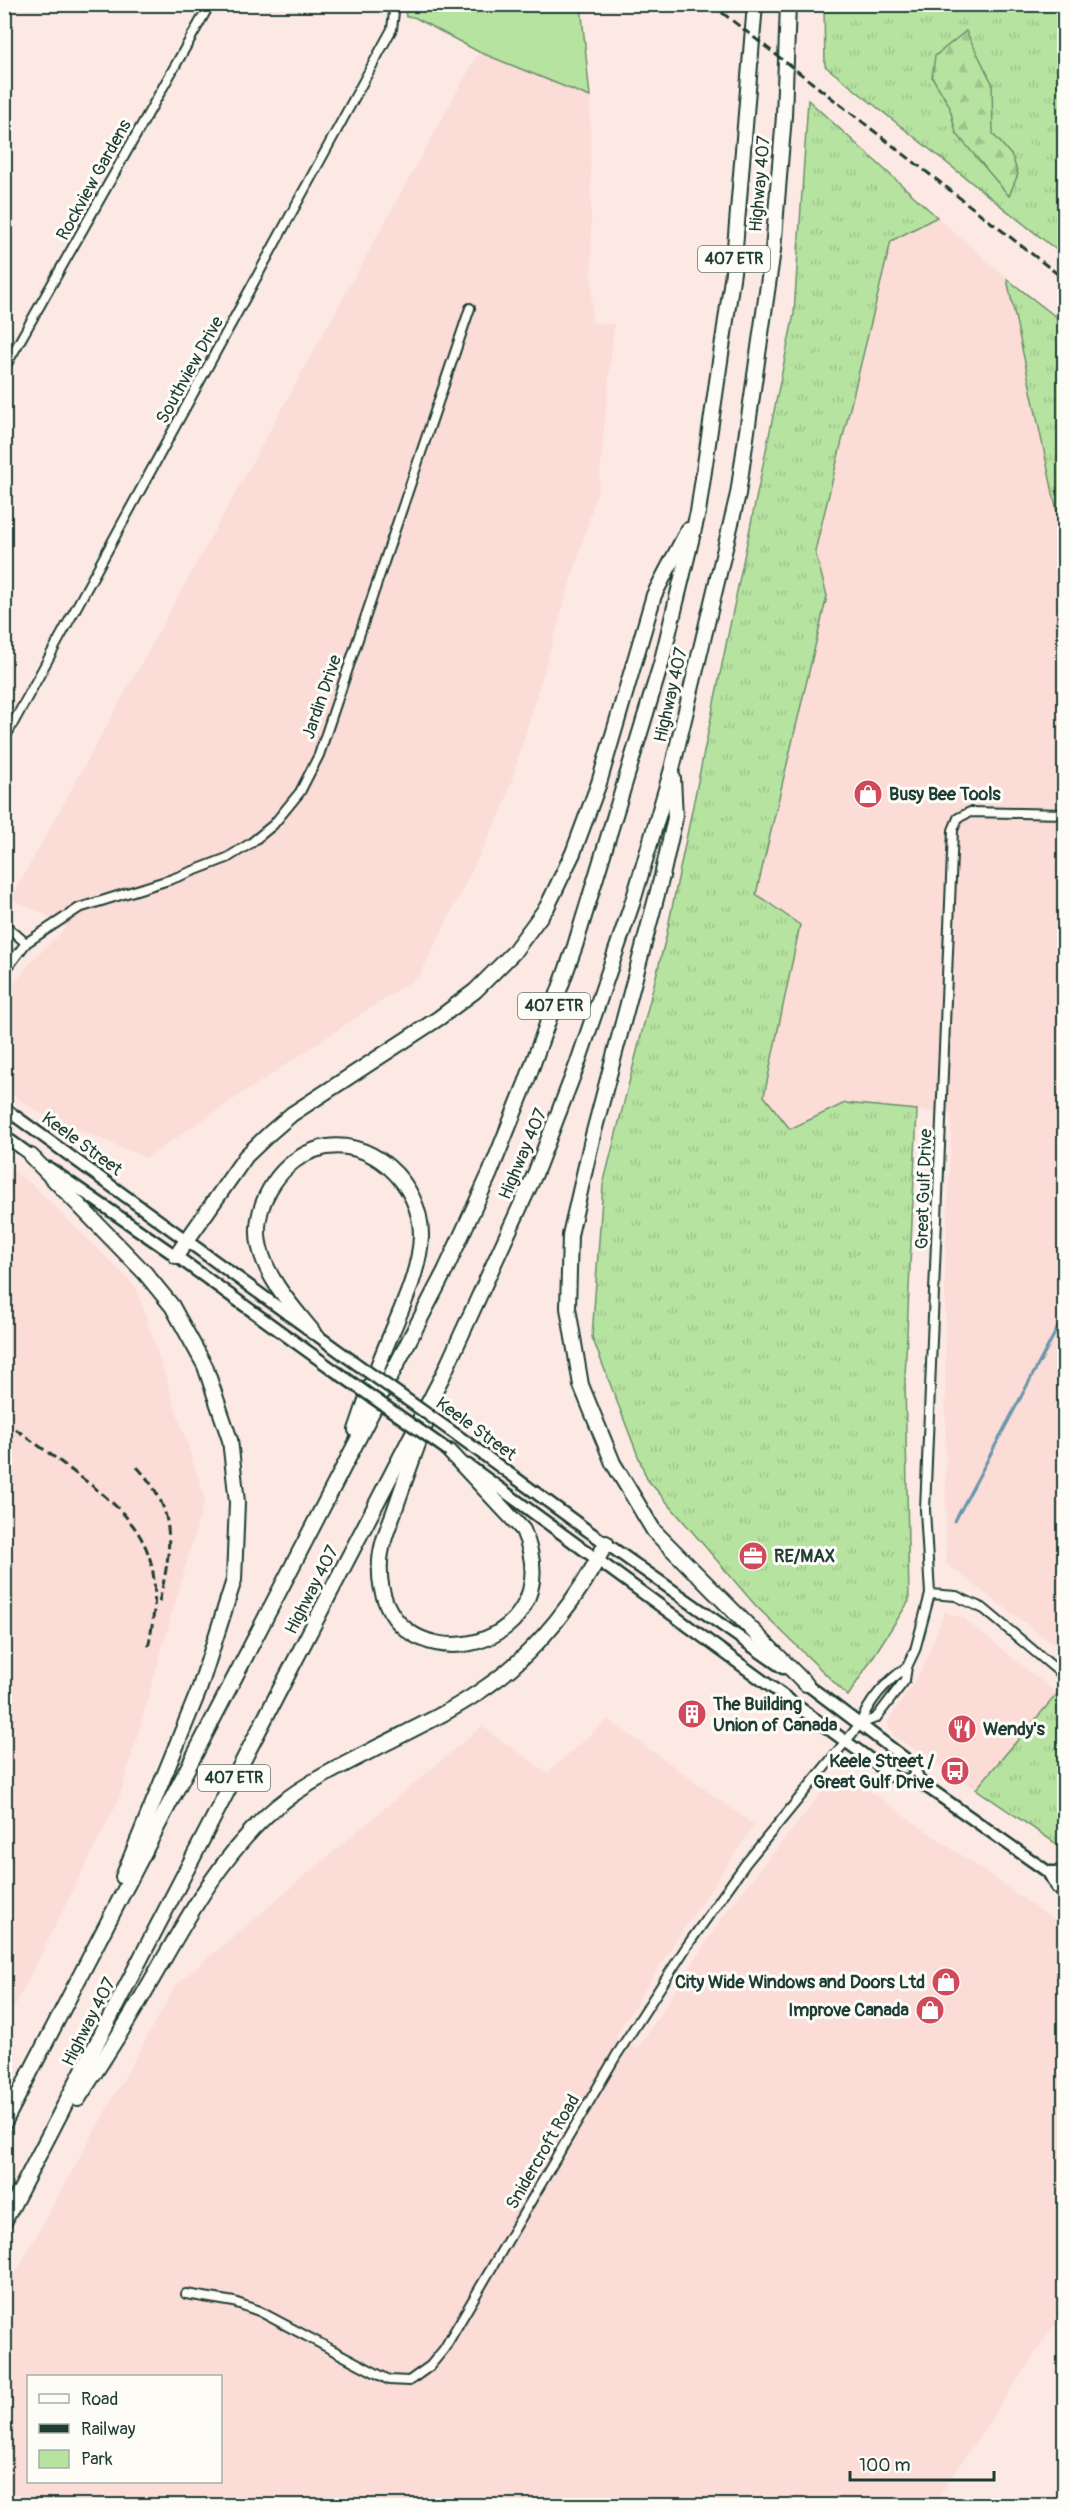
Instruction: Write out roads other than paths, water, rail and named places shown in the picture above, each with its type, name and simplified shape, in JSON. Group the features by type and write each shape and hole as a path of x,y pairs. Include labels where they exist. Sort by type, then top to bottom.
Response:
{"highway":[{"name":"Highway 407","path":"4,2123 455,1251 490,1173 526,1083 575,946 661,664 698,512 733,272 755,4"},
{"name":"Highway 407","path":"4,2222 443,1375 497,1261 569,1086 633,901 672,768 738,494 773,250 784,116 788,4"},
{"path":"176,1256 246,1156 270,1133 292,1114 439,1018 475,991 513,953 547,907 573,853 599,783 654,595 698,512"},
{"path":"672,768 675,818 662,876 593,1135 570,1235 568,1308 581,1385 613,1463 654,1531 806,1684"},
{"path":"313,1332 283,1294 269,1271 260,1247 258,1220 267,1192 286,1168 314,1150 340,1147 372,1155 398,1173 413,1195 420,1217 421,1238 415,1267 399,1315 341,1474"},
{"path":"31,1156 118,1244 172,1306 205,1366 230,1440 237,1502 234,1580 199,1690 91,1954"},
{"path":"443,1375 384,1538 380,1560 381,1585 390,1612 412,1634 426,1642 443,1646 477,1642 503,1631 523,1609 530,1591 533,1573 530,1546 523,1530 449,1451"},
{"path":"26,2182 128,2020 194,1906 243,1839 268,1814 295,1793 322,1776 441,1714 488,1686 512,1667 534,1646 593,1571 606,1543"}],"main road":[{"name":"Keele Street","path":"4,1108 347,1357 806,1684 911,1763 920,1782"},
{"name":"Keele Street","path":"4,1136 449,1451 897,1779 920,1782 1048,1872 1057,1887 1065,1893"},
{"path":"1048,1872 1065,1872"}],"street":[{"name":"Rockview Gardens","path":"4,369 210,4"},
{"name":"Southview Drive","path":"4,740 387,39 392,29 394,12 387,4"},
{"name":"Jardin Drive","path":"4,972 26,943 78,908 172,879 227,858 251,843 273,825 300,792 319,755 470,308"},
{"name":"Great Gulf Drive","path":"860,1724 876,1718 905,1680 930,1594 925,1509 953,830 958,818 970,812 1065,814"},
{"path":"4,924 26,943"},
{"path":"930,1594 956,1596 984,1609 1065,1676"},
{"name":"Great Gulf Drive","path":"860,1724 865,1710 895,1676 907,1667"},
{"name":"Snidercroft Road","path":"186,2294 234,2302 259,2311 389,2380 409,2381 421,2374 444,2349 616,2056 687,1946 746,1863 860,1724"}],"waterway":[{"path":"955,1521 1064,1316"}],"railway":[{"path":"711,4 1064,279"},
{"path":"4,1421 99,1492 119,1509 134,1527 145,1546 152,1567 155,1590 148,1648"},
{"path":"137,1467 160,1499 168,1530 167,1564 159,1602"}],"place":[{"name":"Busy Bee Tools","path":"868,794"},
{"name":"RE/MAX","path":"753,1556"},
{"name":"The Building Union of Canada","path":"692,1714"},
{"name":"Wendy's","path":"962,1729"},
{"name":"Keele Street / Great Gulf Drive","path":"955,1771"},
{"name":"City Wide Windows and Doors Ltd","path":"946,1982"},
{"name":"Improve Canada","path":"930,2010"}]}
